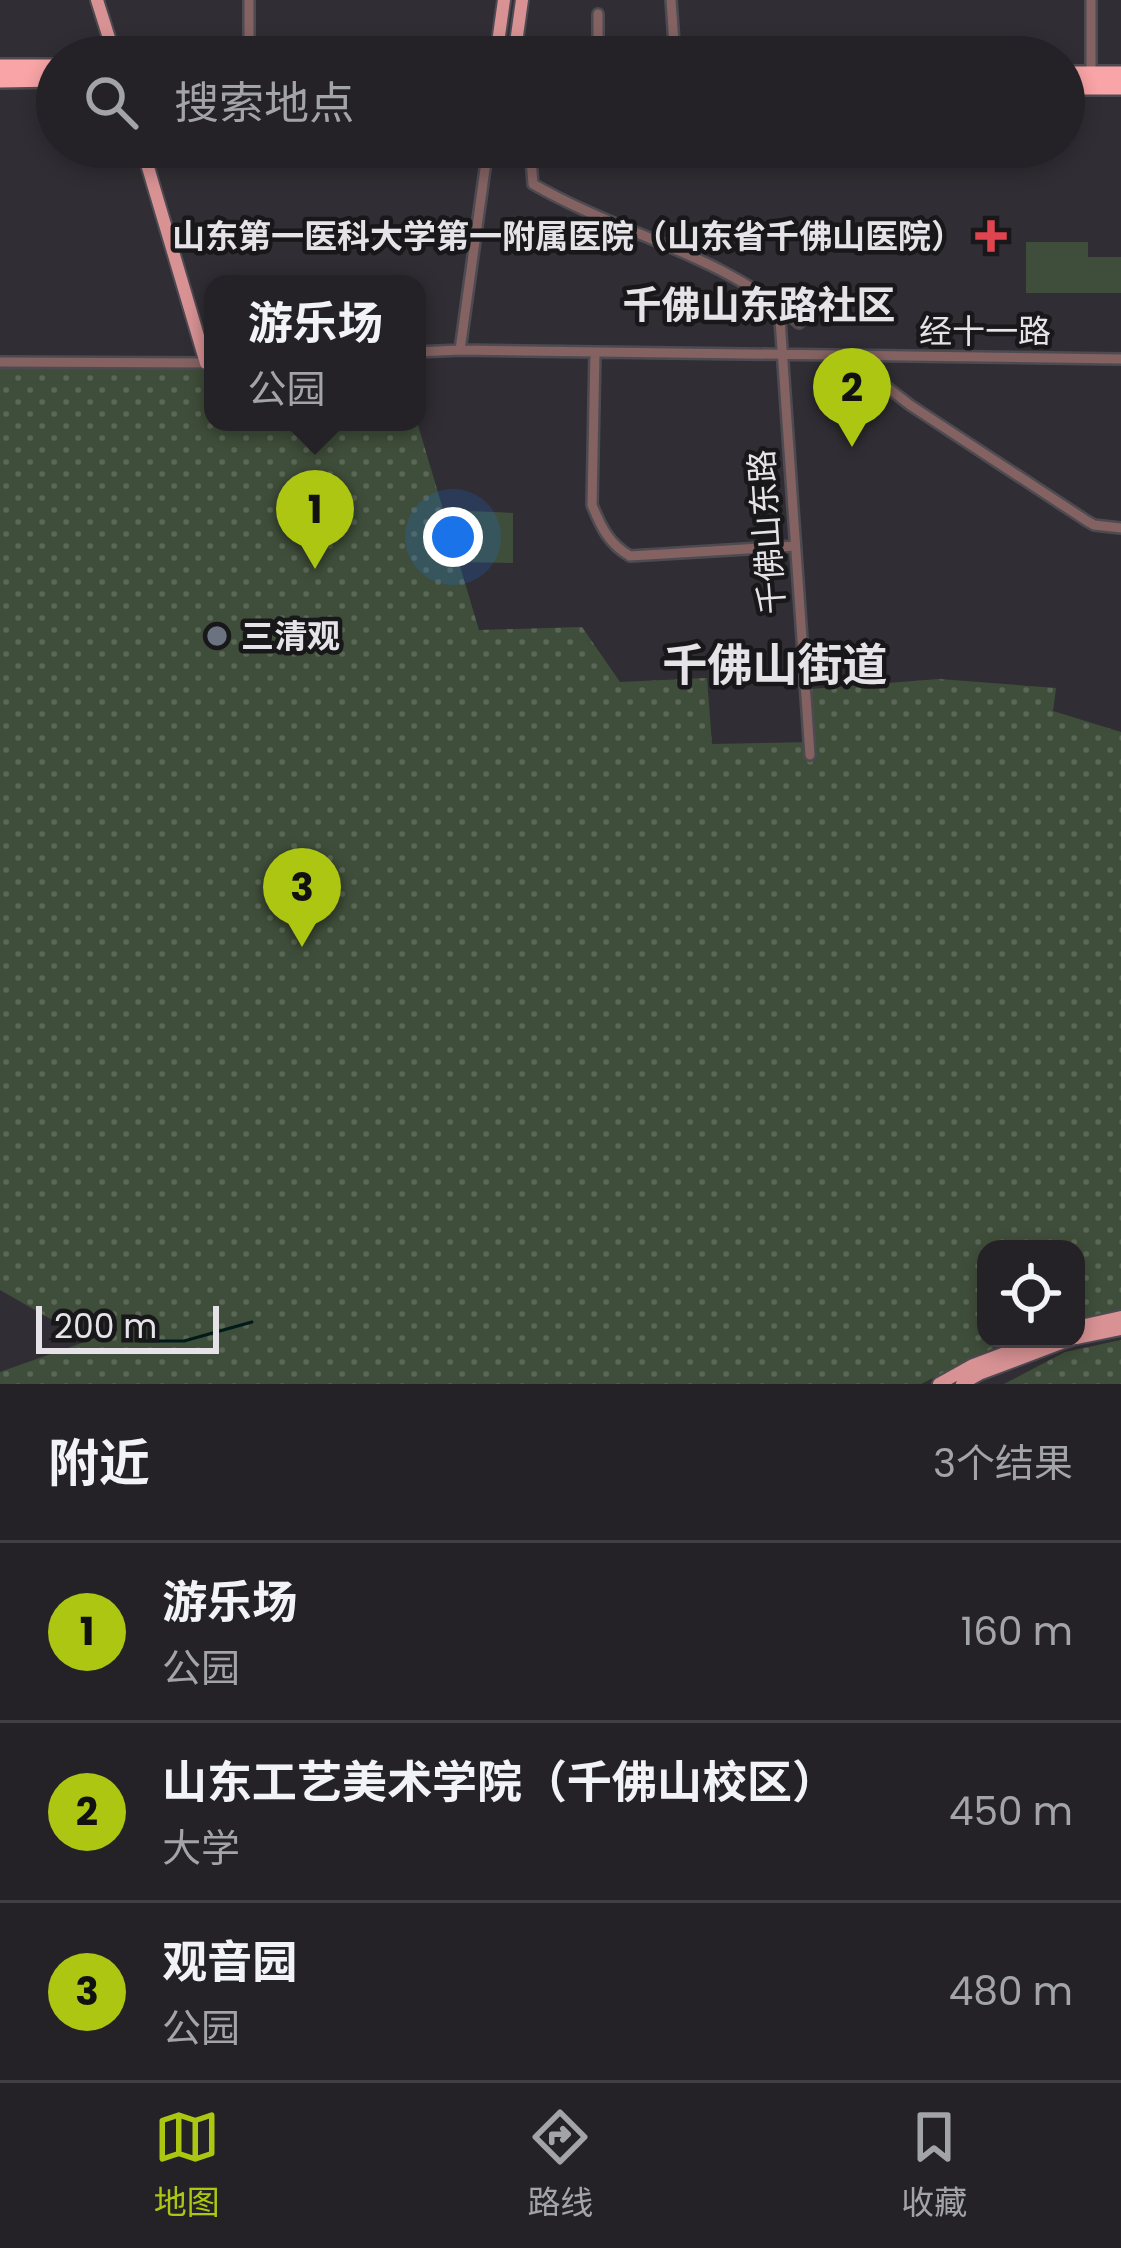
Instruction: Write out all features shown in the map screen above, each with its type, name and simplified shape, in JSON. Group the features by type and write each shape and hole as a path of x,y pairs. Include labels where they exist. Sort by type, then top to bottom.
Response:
{"highway":[{"path":"0,67 36,68"},
{"path":"1085,74 1121,74"},
{"path":"0,80 36,80"},
{"path":"1085,87 1121,87"}],"main road":[{"path":"97,0 108,36"},
{"path":"499,36 504,0"},
{"path":"517,36 522,0"},
{"path":"149,168 204,344"},
{"path":"1085,1325 1121,1317"},
{"path":"1085,1336 1121,1329"},
{"path":"939,1384 1018,1348"},
{"path":"962,1384 1048,1348"}],"street":[{"path":"249,0 249,36"},
{"path":"671,0 674,36"},
{"path":"1091,0 1091,74"},
{"path":"598,14 598,36"},
{"path":"460,350 485,168"},
{"path":"532,168 533,184 753,286 799,323"},
{"name":"千佛山东路","path":"779,305 810,755"},
{"name":"经十一路","path":"426,352 1121,359"},
{"path":"595,352 592,505 615,547 630,556 795,546"},
{"path":"847,356 910,405 1087,521 1121,528"},
{"path":"0,362 204,363"}],"green space":[{"path":"1026,242 1088,242 1088,257 1121,257 1121,293 1026,293"},
{"path":"204,367 204,431 420,431 479,630 582,627 620,682 707,678 712,744 815,742 811,689 939,679 1056,688 1053,711 1121,732 1121,1313 1085,1322 1085,1240 977,1240 977,1348 994,1348 921,1384 0,1384 0,1372 118,1330 105,1317 61,1325 0,1290 0,369"},
{"path":"447,510 513,513 513,563 461,562"},
{"path":"1121,1340 1121,1384 1004,1384 1065,1352"}],"waterway":[{"path":"140,1341 184,1341 252,1322"}],"place":[{"name":"山东第一医科大学第一附属医院（山东省千佛山医院）","path":"991,236"},
{"name":"山东工艺美术学院（千佛山校区）","path":"852,447"},
{"name":"游乐场","path":"315,569"},
{"name":"三清观","path":"217,636"},
{"name":"观音园","path":"302,947"}],"district":[{"name":"千佛山东路社区","path":"759,305"},
{"name":"千佛山街道","path":"775,665"}]}
